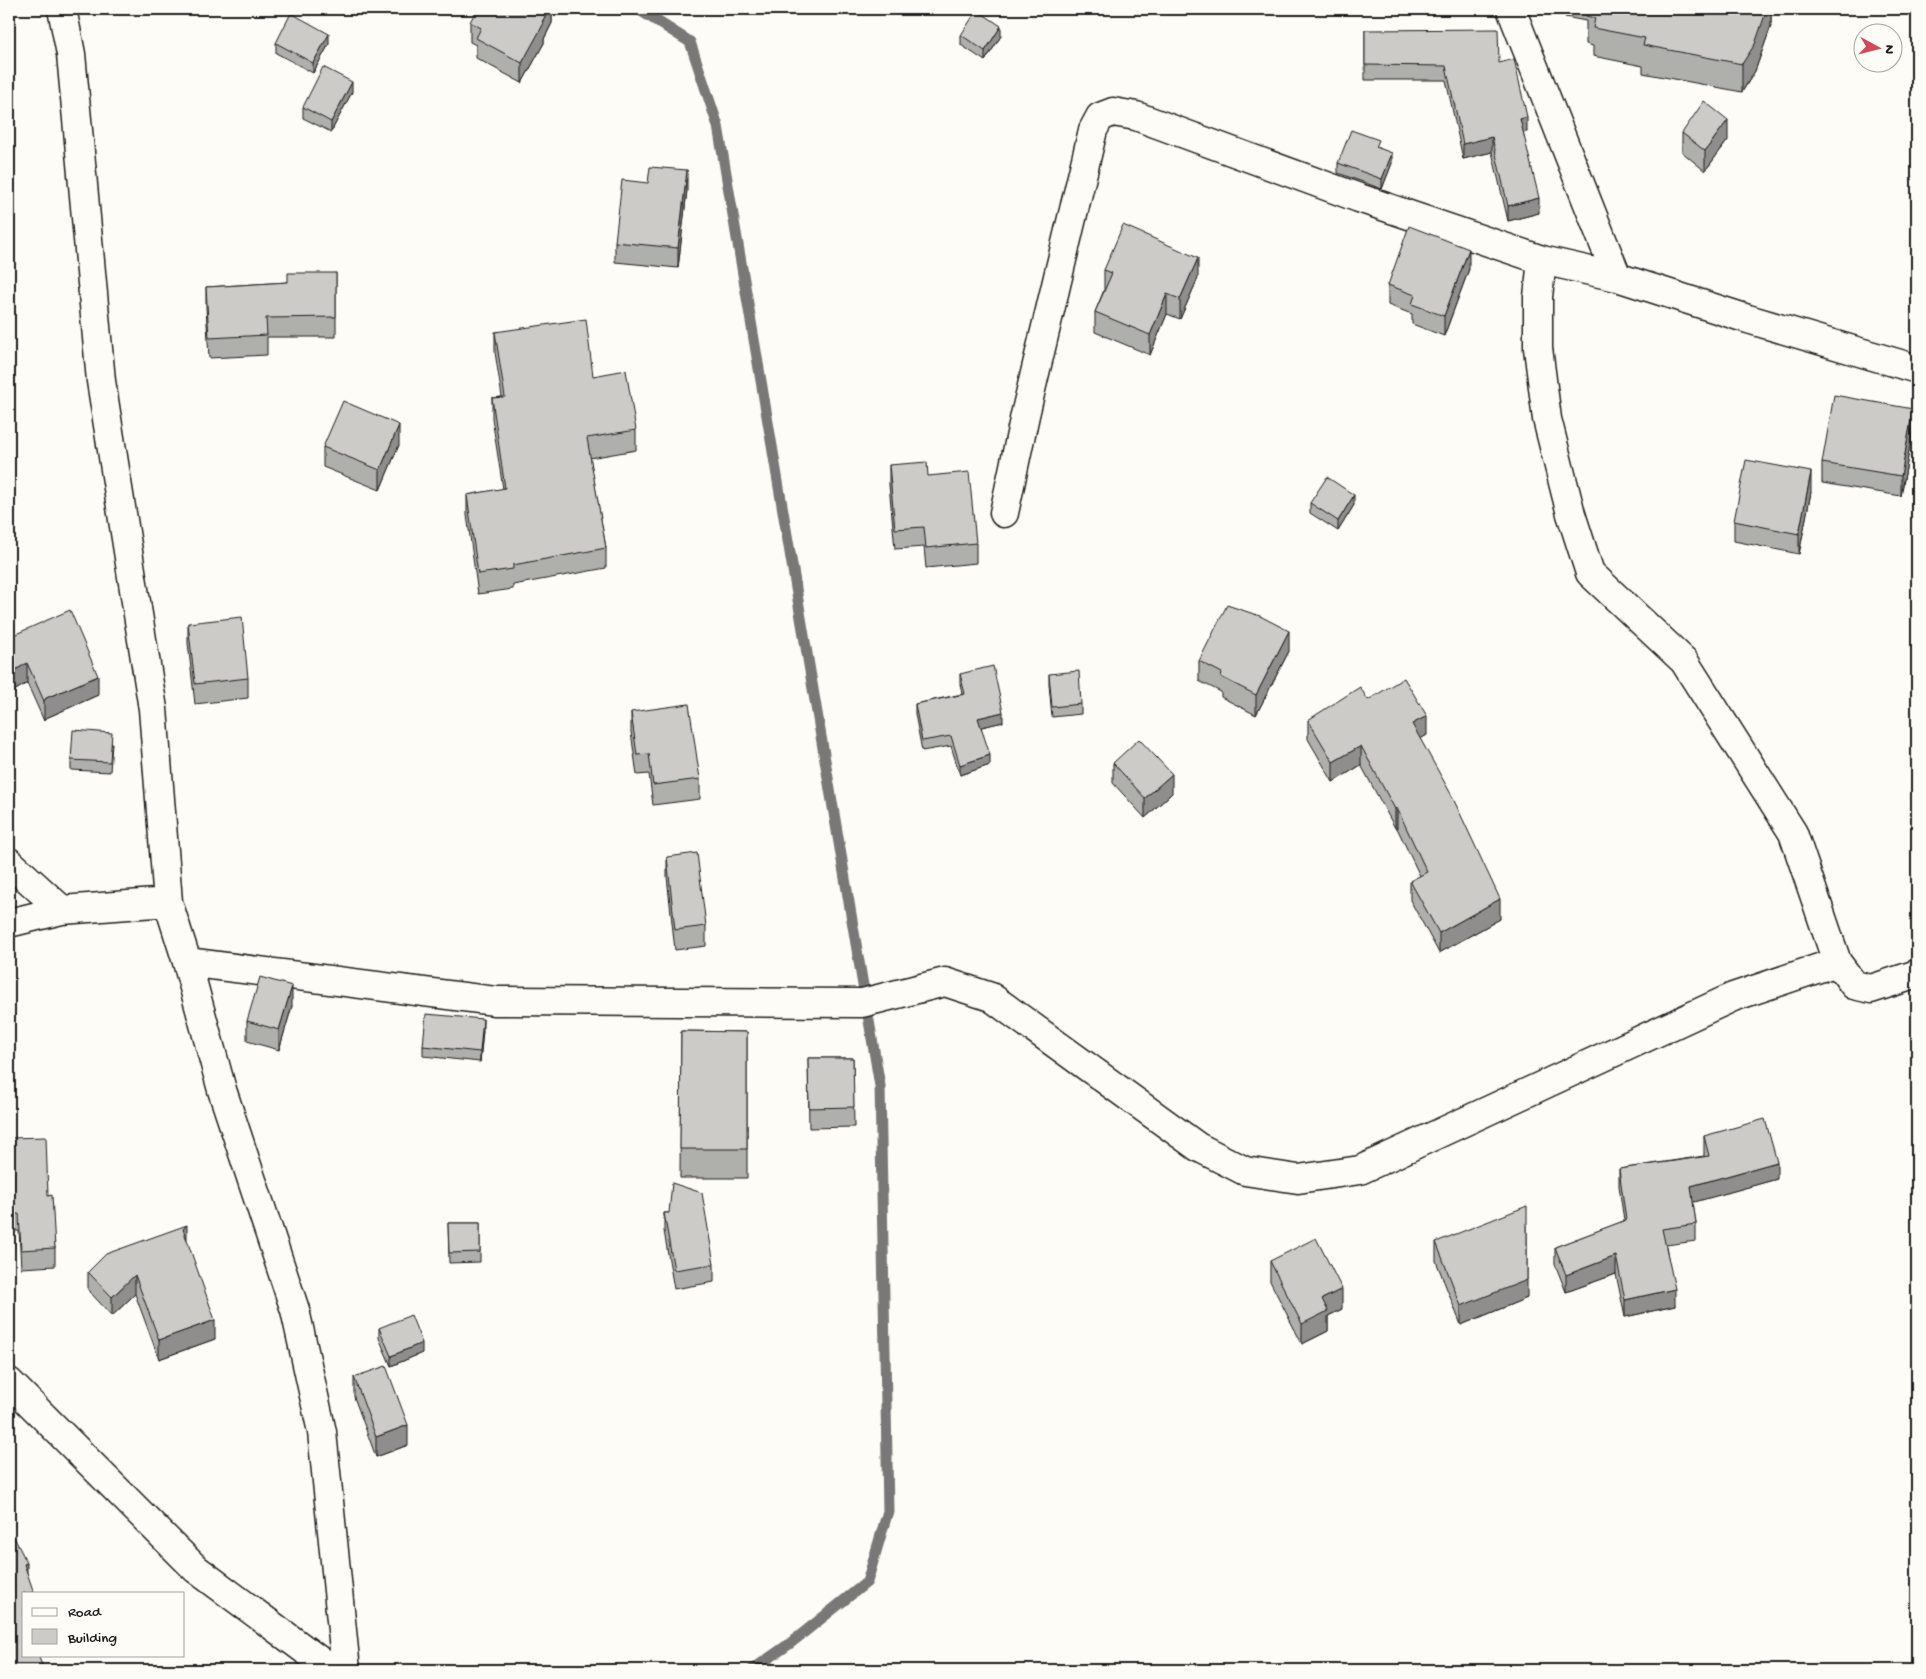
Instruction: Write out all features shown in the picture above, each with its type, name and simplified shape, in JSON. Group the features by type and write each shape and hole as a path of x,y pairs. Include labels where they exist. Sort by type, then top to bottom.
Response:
{"street":[{"path":"62,9 71,54 101,381 153,709 168,902 187,962 222,1090 295,1310 322,1432 346,1670"},
{"path":"1511,9 1617,276"},
{"path":"1004,513 1025,415 1093,130 1100,117 1113,112 1136,116 1359,198 1542,260 1617,276 1748,319 1917,369"},
{"path":"1542,260 1538,297 1538,348 1547,419 1571,514 1590,573 1684,661 1793,833 1837,962 1854,985 1872,989 1917,974"},
{"path":"9,862 62,910"},
{"path":"9,923 62,910 168,902"},
{"path":"187,962 495,1001 862,1003 945,982 991,997 1198,1147 1245,1171 1298,1179 1360,1170 1733,997 1837,962"},
{"path":"9,1382 196,1570 332,1670"}],"building":[{"path":"477,9 549,9 542,22 544,23 522,63 476,38 481,28 470,22"},
{"path":"1587,9 1767,9 1755,44 1742,64 1643,45 1645,38 1593,28 1595,18 1586,16"},
{"path":"977,10 1001,26 985,51 961,35"},
{"path":"291,13 329,34 313,63 276,43"},
{"path":"1498,29 1499,63 1514,59 1527,117 1520,119 1539,198 1508,206 1492,137 1463,144 1446,66 1365,65 1365,30"},
{"path":"323,67 352,82 331,122 303,107"},
{"path":"1704,101 1728,120 1705,151 1682,133"},
{"path":"1351,130 1379,140 1376,147 1392,153 1382,179 1338,163"},
{"path":"650,167 687,170 678,248 615,242 622,180 648,183"},
{"path":"1123,225 1198,258 1180,299 1167,294 1150,335 1095,312 1112,273 1104,270"},
{"path":"1409,226 1469,249 1444,316 1412,304 1415,295 1388,285"},
{"path":"288,273 336,273 336,317 266,318 267,335 209,338 206,287 288,282"},
{"path":"586,319 593,376 626,370 636,430 587,438 606,548 513,565 513,569 478,574 467,495 505,488 492,398 505,397 495,332"},
{"path":"1834,395 1913,409 1901,476 1822,463"},
{"path":"343,401 399,425 380,470 323,447"},
{"path":"1746,460 1811,472 1799,534 1734,521"},
{"path":"927,462 928,476 969,472 976,543 926,548 924,527 895,529 889,465"},
{"path":"1327,477 1354,495 1338,521 1310,503"},
{"path":"1227,605 1260,616 1289,631 1256,695 1221,677 1222,673 1199,661"},
{"path":"70,610 98,676 46,698 44,701 27,663 9,674 9,637"},
{"path":"242,617 248,678 195,684 188,623"},
{"path":"993,666 1003,712 978,718 990,755 960,765 951,736 922,741 915,704 965,694 960,674"},
{"path":"1079,671 1081,704 1052,707 1049,674"},
{"path":"1404,678 1427,716 1412,724 1451,794 1500,899 1439,933 1410,881 1427,872 1397,808 1395,809 1361,746 1333,762 1308,720 1360,687 1368,700"},
{"path":"689,704 700,779 653,785 649,754 637,755 631,712"},
{"path":"73,730 112,733 110,762 71,760"},
{"path":"1139,739 1172,774 1145,798 1113,763"},
{"path":"697,853 706,926 675,930 667,857"},
{"path":"260,977 292,986 279,1030 247,1021"},
{"path":"426,1014 483,1019 480,1052 423,1046"},
{"path":"681,1031 747,1032 747,1149 680,1149"},
{"path":"808,1058 853,1058 854,1107 809,1108"},
{"path":"1765,1119 1777,1162 1691,1186 1696,1224 1662,1229 1675,1289 1625,1300 1616,1256 1566,1275 1555,1247 1626,1220 1619,1169 1709,1156 1704,1136"},
{"path":"46,1137 48,1196 52,1195 55,1248 21,1250 19,1214 9,1214 9,1138"},
{"path":"672,1183 702,1193 714,1264 674,1270 664,1213 669,1213"},
{"path":"1527,1206 1527,1280 1461,1306 1436,1242"},
{"path":"448,1223 480,1223 480,1252 449,1253"},
{"path":"187,1225 183,1229 215,1320 159,1340 135,1275 112,1297 88,1272 106,1254"},
{"path":"1316,1238 1342,1289 1322,1299 1328,1311 1302,1324 1270,1261"},
{"path":"411,1315 422,1343 391,1356 379,1328"},
{"path":"386,1366 408,1425 376,1437 354,1377"},
{"path":"13,1535 27,1563 24,1564 34,1592 22,1592 22,1656 38,1656 44,1670 9,1670 9,1537"}],"waterway":[{"path":"638,9 690,42 718,126 880,1086 888,1511 867,1582 792,1642 752,1670"}]}
